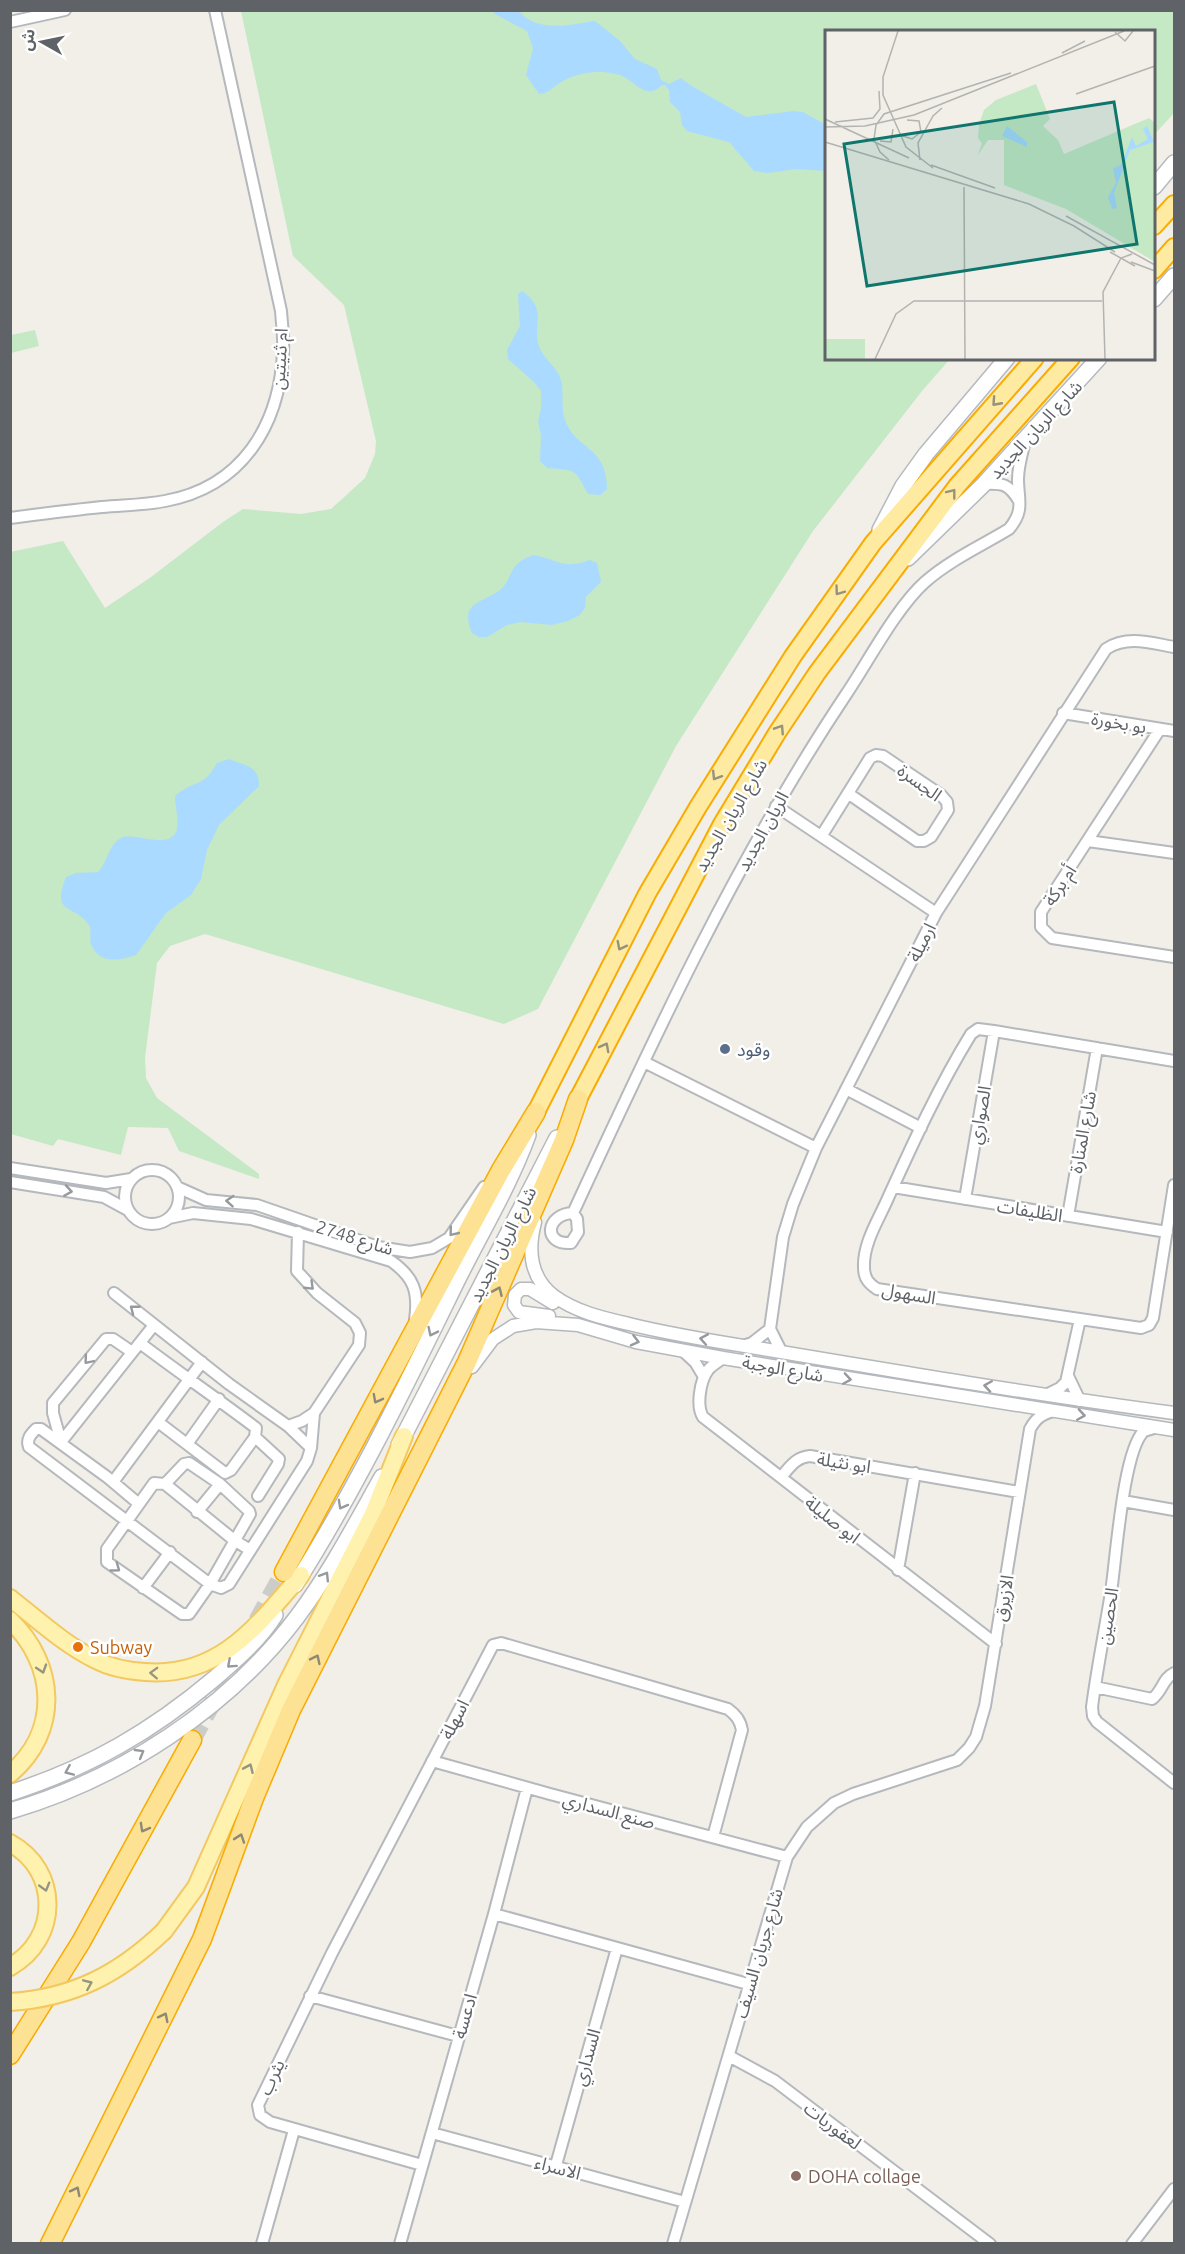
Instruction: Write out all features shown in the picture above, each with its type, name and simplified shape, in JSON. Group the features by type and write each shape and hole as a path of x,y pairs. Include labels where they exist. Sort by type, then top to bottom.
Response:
{"highway":[{"path":"1155,225 1174,204"},
{"path":"1155,269 1174,247"},
{"name":"شارع الريان الجديد","path":"536,1112 648,894 698,807 793,656 873,543 1033,360"},
{"name":"شارع الريان الجديد","path":"578,1098 722,824 777,733 817,673 957,486 1069,360"},
{"path":"50,2244 202,1939 254,1798 291,1710 467,1362 564,1140 578,1098"},
{"path":"292,1573 414,1329 501,1170 536,1112"},
{"path":"10,2055 81,1942 192,1740"}],"main road":[{"path":"1155,186 1174,163"},
{"path":"1155,298 1174,276"},
{"name":"شارع الريان الجديد","path":"873,543 903,486 926,454 1005,360"},
{"name":"شارع الريان الجديد","path":"891,572 919,549 984,484 1097,360"},
{"name":"شارع الريان الجديد","path":"10,1811 36,1803 102,1775 161,1741 200,1713 248,1672 296,1618 337,1557 404,1436 578,1098"},
{"name":"شارع الريان الجديد","path":"10,1793 104,1756 157,1724 236,1660 272,1620 292,1573 343,1505 520,1158 536,1112"},
{"path":"10,2002 40,1998 85,1986 132,1960 165,1931 196,1887 286,1685 373,1514 404,1436"},
{"path":"10,1598 55,1633 98,1661 135,1672 167,1673 189,1670 212,1661 237,1643 264,1618 292,1573"},
{"path":"10,1620 24,1634 36,1653 44,1674 46,1698 42,1727 37,1740 21,1766 10,1774"},
{"path":"10,1843 24,1851 39,1869 46,1888 48,1903 47,1923 38,1941 29,1953 10,1966"}],"street":[{"path":"10,22 65,10"},
{"name":"ام ثنيتين","path":"10,518 166,501 193,493 229,473 253,447 270,420 277,398 283,352 281,311 215,10"},
{"path":"1021,504 1018,477 1025,441"},
{"path":"984,484 1006,485 1015,493 1021,504"},
{"name":"الريان الجديد","path":"573,1213 644,1062 731,888 809,749 900,613 924,583 951,562 1009,529 1018,515 1021,504"},
{"name":"ارميلة","path":"770,1329 787,1222 816,1148 936,913 1106,649 1116,642 1134,640 1174,647"},
{"name":"بو بخورة","path":"1063,713 1174,731"},
{"name":"أم بركة","path":"1160,729 1041,912 1041,927 1052,938 1174,957"},
{"name":"الجسرة","path":"822,835 870,758 876,755 883,756 941,795 947,802 948,810 931,837 924,841 917,841 849,794"},
{"path":"776,806 936,913"},
{"path":"1088,841 1174,853"},
{"name":"السهول","path":"1174,1061 994,1031 978,1029 971,1034 921,1128 869,1240 864,1266 868,1283 877,1289 1142,1328 1149,1325 1153,1318 1174,1185"},
{"name":"الصواري","path":"965,1199 994,1031"},
{"name":"شارع المنارة","path":"1068,1216 1097,1048"},
{"path":"644,1062 816,1148"},
{"path":"846,1089 921,1128"},
{"path":"10,1168 106,1182 130,1179"},
{"path":"10,1182 108,1198 128,1210 140,1222 148,1224 157,1224 169,1218 176,1209 179,1198 177,1186 166,1173 157,1170 139,1172 130,1179 125,1189 124,1200 128,1210"},
{"name":"شارع 2748","path":"177,1186 206,1200 241,1202 272,1209 378,1247 410,1252 440,1245 448,1238 479,1193 501,1170"},
{"name":"الظليفات","path":"893,1187 1167,1232"},
{"name":"شارع الوجبة","path":"543,1189 531,1238 532,1267 537,1278 548,1291 587,1314 667,1333 782,1353 1080,1401 1174,1413"},
{"path":"270,1224 264,1220 264,1216 266,1211 272,1209"},
{"name":"شارع 2748","path":"169,1218 193,1213 232,1216 270,1224 391,1261 410,1278 416,1296 414,1329"},
{"path":"288,1426 314,1413 359,1345 360,1333 355,1323 317,1293 297,1271 298,1232"},
{"path":"578,1325 551,1316 519,1312 514,1305 515,1295 521,1289 530,1288 562,1307 587,1314"},
{"path":"114,1293 288,1426 311,1448"},
{"path":"1046,1395 1060,1388 1068,1376 1080,1319"},
{"name":"شارع الوجبة","path":"438,1420 453,1400 483,1350 503,1332 527,1323 578,1325 636,1342 723,1358 1174,1430"},
{"path":"61,1442 154,1324"},
{"path":"742,1346 752,1343 770,1329 782,1353"},
{"path":"61,1442 53,1413 53,1403 106,1339 113,1339 132,1352"},
{"path":"140,1343 256,1428 255,1437 225,1473 158,1422"},
{"path":"682,1350 695,1362 704,1377 709,1369 723,1358"},
{"path":"113,1482 202,1362"},
{"path":"1068,1376 1080,1401"},
{"name":"ابو صليلة","path":"704,1377 699,1405 703,1417 996,1644"},
{"path":"187,1444 219,1399"},
{"path":"1011,1403 1027,1418 1030,1429"},
{"path":"1030,1429 1035,1420 1044,1413 1054,1411"},
{"path":"140,1504 41,1429 36,1429 28,1438 29,1447 210,1584 221,1588 229,1584 307,1461 311,1448 314,1413"},
{"name":"الحصين","path":"1159,1427 1144,1431 1135,1445 1123,1501 1092,1707 1093,1716 1097,1722 1174,1783"},
{"name":"الازيرق","path":"957,1760 976,1737 985,1706 1030,1429"},
{"path":"255,1437 279,1459 258,1496"},
{"name":"ابو نثيلة","path":"781,1478 794,1461 810,1456 1019,1492"},
{"path":"165,1484 186,1463 220,1484 249,1511 249,1518 234,1540 210,1584 189,1614 186,1615 143,1588 107,1562 105,1555 107,1549 154,1483 165,1484 197,1512 234,1540 250,1550"},
{"path":"898,1570 915,1473"},
{"path":"197,1512 220,1484"},
{"path":"1123,1501 1174,1510"},
{"path":"143,1588 170,1552"},
{"name":"اسهلة","path":"309,1996 493,1645 501,1643 728,1709 735,1714 740,1720 742,1730 713,1837"},
{"path":"1095,1687 1152,1699 1164,1682 1174,1673"},
{"name":"شارع جريان السيف","path":"673,2244 787,1857 807,1827 834,1803 853,1794 957,1760"},
{"name":"صنع السداري","path":"432,1761 787,1857"},
{"name":"ادعسة","path":"400,2244 494,1914 527,1788"},
{"path":"494,1914 748,1984"},
{"name":"السداري","path":"556,2165 617,1948"},
{"path":"309,1996 458,2036"},
{"name":"يثرب","path":"294,2130 270,2122 260,2115 258,2105 309,1996"},
{"name":"لعقوريات","path":"729,2056 775,2080 990,2244"},
{"path":"262,2244 294,2130 422,2165"},
{"name":"الاسراء","path":"432,2133 685,2202"},
{"path":"1132,2244 1174,2189"}],"green space":[{"path":"241,11 1174,11 1174,113 1155,134 1155,30 825,30 825,360 949,360 922,391 813,531 676,746 538,1009 504,1024 205,934 170,946 157,963 145,1058 146,1078 157,1098 259,1174 259,1179 179,1151 168,1128 128,1127 121,1155 58,1139 53,1146 11,1134 10,552 63,541 105,608 243,509 301,514 331,509 365,478 375,454 376,441 344,305 293,256"},
{"path":"35,330 39,346 11,353 11,335"}],"water":[{"path":"492,11 519,11 526,18 535,22 554,26 595,21 620,41 635,59 657,69 661,80 669,84 681,78 746,117 803,112 825,124 825,171 796,169 768,173 754,171 729,142 687,131 682,125 680,112 670,102 669,90 665,85 648,91 621,76 594,72 572,77 546,93 539,94 526,75 533,48 527,31"},
{"path":"522,291 535,305 540,349 561,380 563,412 569,428 596,455 606,474 607,489 600,495 588,494 574,472 547,468 540,461 541,435 538,421 541,391 508,359 507,350 520,326 518,294"},
{"path":"534,555 567,564 590,560 597,563 601,582 586,597 585,608 580,615 551,625 521,622 507,625 487,637 479,637 472,633 468,615 470,609 500,590 519,562"},
{"path":"229,759 254,770 259,786 219,825 207,850 201,879 191,895 166,913 136,955 123,959 110,959 99,955 91,944 89,925 63,904 62,889 66,877 76,873 98,872 113,845 121,838 160,840 173,836 177,829 175,796 203,780 217,763"}],"tunnel":[{"path":"257,1621 284,1572"},
{"path":"192,1740 237,1658"}],"place":[{"name":"وقود","path":"725,1049"},
{"name":"Subway","path":"78,1647"},
{"name":"DOHA collage","path":"796,2176"}]}
